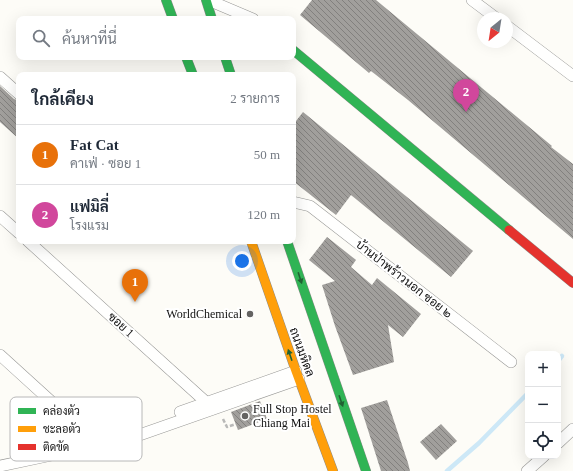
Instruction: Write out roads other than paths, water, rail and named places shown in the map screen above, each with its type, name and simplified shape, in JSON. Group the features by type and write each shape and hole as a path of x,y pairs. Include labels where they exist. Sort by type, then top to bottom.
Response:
{"main road":[{"path":"166,0 172,16"},
{"path":"207,0 211,16"},
{"path":"296,53 573,284"},
{"path":"187,60 192,72"},
{"path":"226,60 230,72"},
{"name":"ถนนมหิดล","path":"252,244 297,375 333,471"},
{"name":"ถนนมหิดล","path":"288,244 366,471"}],"street":[{"path":"207,0 246,16"},
{"path":"472,0 488,12"},
{"path":"513,31 573,76"},
{"path":"0,77 16,91"},
{"name":"บ้านป่าพร้าวนอก ซอย ๒","path":"296,203 310,206 511,362"},
{"path":"0,216 16,230"},
{"name":"ซอย 1","path":"31,244 209,406"},
{"path":"0,355 46,397"},
{"path":"142,428 297,375"},
{"path":"561,440 573,429"},
{"path":"527,471 541,459"},
{"path":"0,466 24,461"}],"waterway":[{"path":"447,471 479,443 525,396"}],"place":[{"name":"แฟมิลี่","path":"466,112"},
{"name":"Fat Cat","path":"135,302"},
{"name":"WorldChemical","path":"250,314"},
{"name":"Full Stop Hostel Chiang Mai","path":"245,416"}]}
